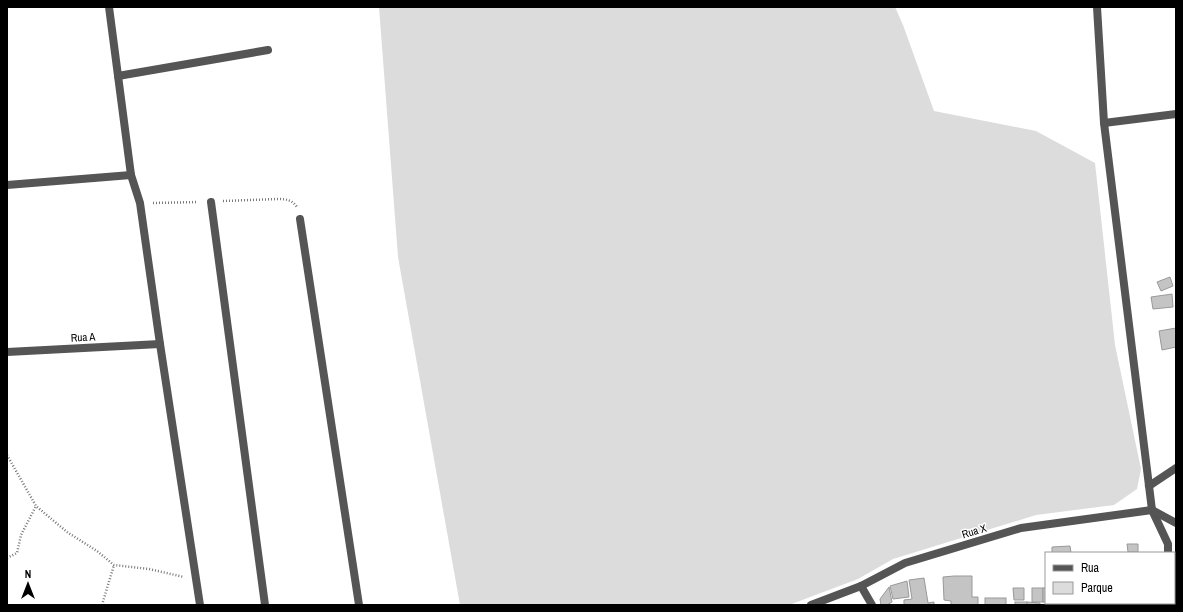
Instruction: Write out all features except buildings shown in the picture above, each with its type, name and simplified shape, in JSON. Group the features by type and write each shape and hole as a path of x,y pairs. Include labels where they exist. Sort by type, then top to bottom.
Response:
{"street":[{"path":"109,7 131,176 140,203 200,605"},
{"path":"1097,7 1104,123 1152,510 1168,544 1168,552"},
{"path":"118,76 268,50"},
{"path":"1104,123 1176,114"},
{"path":"7,186 131,176"},
{"path":"211,202 265,605"},
{"path":"300,218 358,605"},
{"name":"Rua A","path":"7,352 160,344"},
{"path":"1149,486 1176,468"},
{"path":"1152,510 1176,523"},
{"name":"Rua X","path":"812,605 861,586 905,563 1021,528 1152,510"},
{"path":"861,586 872,605"}],"path":[{"path":"7,455 36,506 67,532 97,551 114,565 149,569 197,579"},
{"path":"7,558 17,553 21,535 36,506"},
{"path":"102,605 114,565"}],"green space":[{"path":"379,7 895,7 934,111 1036,131 1095,163 1115,345 1141,469 1137,489 1114,505 1036,515 893,559 858,579 789,605 460,605 398,257"}]}
